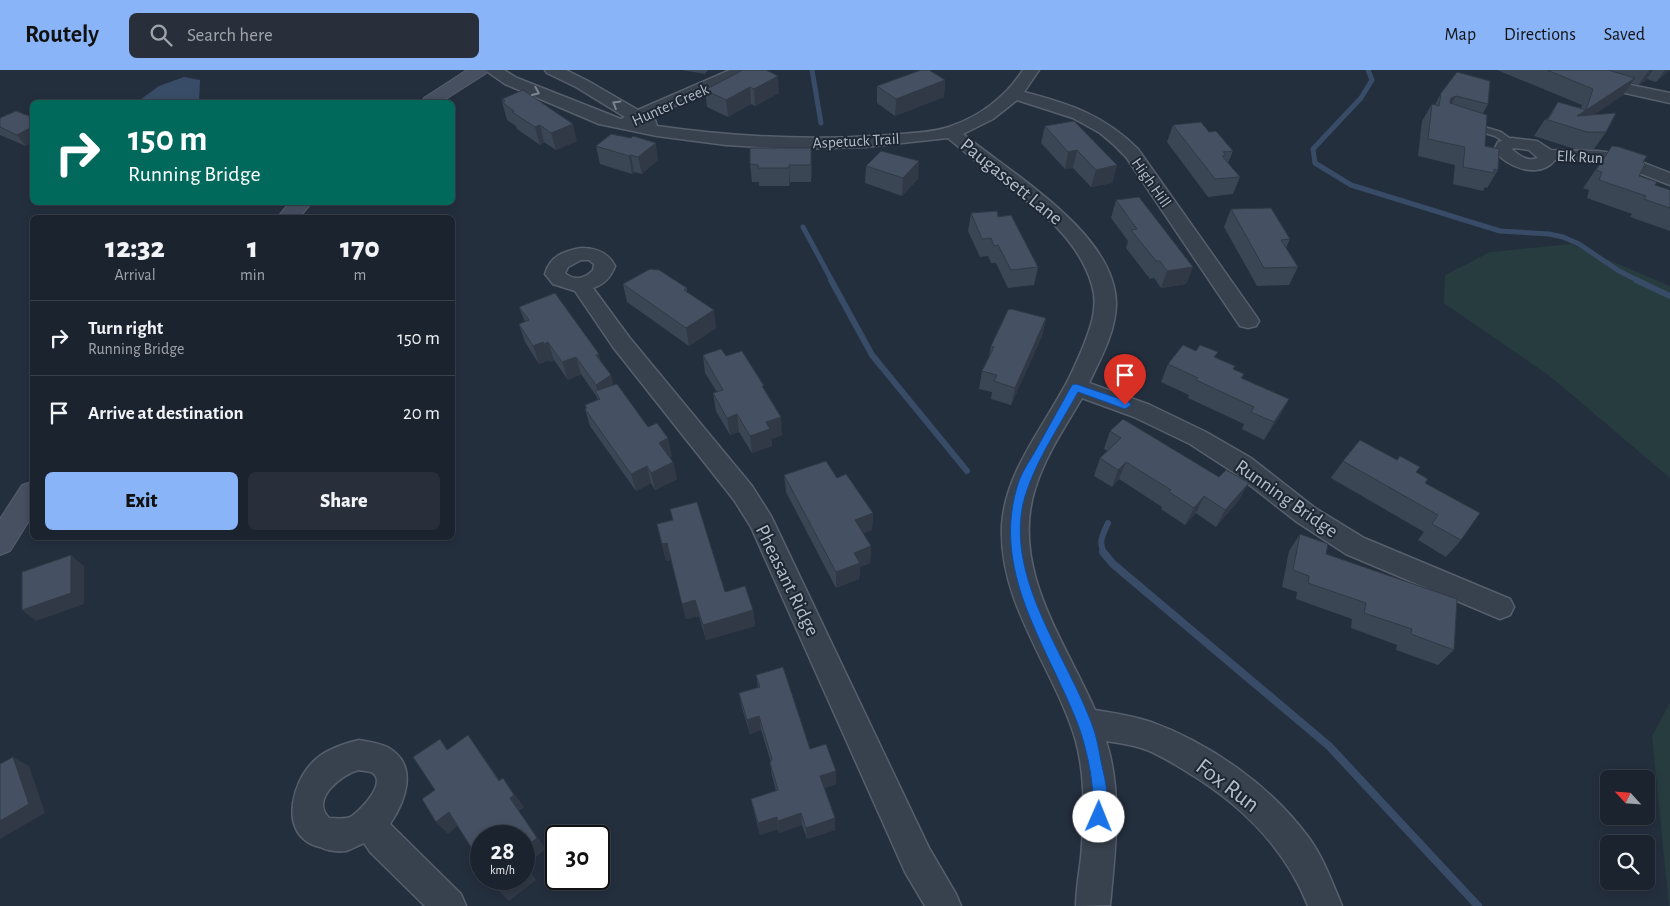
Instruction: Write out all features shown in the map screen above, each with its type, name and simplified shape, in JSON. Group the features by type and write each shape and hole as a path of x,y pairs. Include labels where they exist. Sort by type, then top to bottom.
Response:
{"main road":[{"path":"433,100 479,70"},
{"path":"290,215 299,205"},
{"path":"0,543 30,496"}],"street":[{"name":"Aspetuck Trail","path":"493,70 502,77 605,120 630,121 658,130 774,142 840,144 951,132 999,107 1015,94 1031,70"},
{"name":"Aspetuck Trail","path":"553,70 582,84 630,121"},
{"name":"Hunter Creek","path":"630,121 743,70"},
{"path":"1568,70 1622,88 1670,98"},
{"name":"High Hill","path":"1015,94 1085,115 1120,140 1132,153 1248,321"},
{"name":"Paugassett Lane","path":"951,132 1056,214 1075,232 1096,266 1107,304 1102,326 1076,387 1025,479 1015,526 1023,584 1036,618 1085,723 1100,784 1099,850 1086,906"},
{"name":"Elk Run","path":"1512,143 1506,144 1503,150 1510,158 1518,162 1541,164 1547,160 1546,155 1598,156 1620,159 1670,180"},
{"name":"Pheasant Ridge","path":"582,284 621,342 743,493 762,523 917,860 944,906"},
{"name":"Running Bridge","path":"1076,387 1142,411 1198,438 1242,465 1306,515 1355,546 1500,607"},
{"name":"Fox Run","path":"1085,723 1127,730 1159,740 1228,780 1253,800 1293,846 1310,870 1325,906"},
{"path":"370,822 382,840 449,906"}],"lane":[{"path":"1464,124 1493,132 1509,139 1512,143"}],"green space":[{"path":"1571,244 1670,286 1670,478 1551,377 1444,303 1445,275 1490,252"},
{"path":"1670,703 1670,906 1669,906 1652,736"}],"water":[{"path":"184,77 200,80 199,100 140,100 159,86"}],"building":[{"path":"743,70 766,70 778,76 754,89 750,87 726,100 705,90"},
{"path":"921,70 929,70 945,80 896,99 877,86"},
{"path":"1547,70 1608,70 1635,78 1577,116 1616,113 1606,132 1587,132 1545,119 1549,118 1558,102 1586,110 1593,89"},
{"path":"1457,72 1490,81 1488,104 1456,96 1451,98 1450,103 1487,115 1485,146 1499,149 1498,170 1494,169 1494,173 1463,167 1465,147 1428,139 1432,104 1439,106 1441,93"},
{"path":"523,90 573,124 551,133 540,125 535,127 512,112 514,111 502,102 505,101 502,99"},
{"path":"16,111 30,116 30,128 17,135 0,127 0,118"},
{"path":"1074,121 1117,165 1096,170 1077,150 1068,152 1045,126"},
{"path":"1201,122 1209,132 1216,131 1233,151 1223,152 1226,155 1222,156 1240,177 1215,179 1173,125"},
{"path":"611,134 631,138 633,136 656,143 638,157 596,146"},
{"path":"1612,146 1647,156 1639,176 1657,182 1655,185 1670,190 1670,208 1644,199 1646,196 1599,180 1602,172 1596,170"},
{"path":"750,148 811,148 811,165 789,165 789,168 758,168 758,165 750,164"},
{"path":"881,151 919,161 903,178 866,166"},
{"path":"1139,197 1193,267 1167,271 1160,261 1156,261 1131,230 1137,229 1116,200"},
{"path":"1271,208 1290,239 1281,240 1298,267 1264,268 1231,209"},
{"path":"997,211 998,217 1011,215 1038,267 1011,270 998,245 994,246 991,238 982,239 971,213"},
{"path":"650,269 659,270 687,288 684,290 714,310 686,328 623,284"},
{"path":"555,293 599,354 596,355 611,375 596,385 576,357 562,362 548,342 533,346 519,324 529,320 519,307"},
{"path":"1011,309 1046,318 1015,388 994,381 997,375 982,371 994,347 991,346 1008,310"},
{"path":"1183,345 1196,351 1200,345 1218,352 1214,357 1235,366 1233,369 1244,374 1241,378 1289,399 1274,422 1251,412 1254,407 1196,380 1198,378 1168,364"},
{"path":"721,349 726,356 742,351 764,386 762,386 781,417 766,422 770,429 750,436 737,414 727,418 713,393 723,390 703,355"},
{"path":"617,384 648,427 657,423 668,438 659,443 673,462 651,473 647,466 631,474 585,409 587,408 585,405 600,399 595,391"},
{"path":"1123,419 1219,477 1226,470 1249,483 1225,510 1204,496 1194,508 1169,492 1171,490 1126,462 1118,470 1100,458 1121,438 1110,431"},
{"path":"1360,440 1397,460 1400,456 1420,467 1416,472 1428,479 1425,483 1480,513 1461,540 1432,524 1438,515 1343,461"},
{"path":"826,461 837,478 846,474 873,513 855,520 871,546 854,553 860,563 836,572 784,475"},
{"path":"697,502 725,592 745,586 753,610 703,625 695,600 682,604 667,543 662,544 657,524 673,520 670,509"},
{"path":"1300,534 1328,544 1326,554 1457,599 1454,650 1411,634 1412,629 1364,613 1366,603 1308,583 1309,576 1293,570"},
{"path":"71,555 71,593 22,610 22,572"},
{"path":"783,667 810,749 826,744 836,771 820,776 835,818 806,828 801,813 778,821 777,817 758,823 751,799 778,790 770,763 772,759 759,716 747,720 739,693 760,687 756,675"},
{"path":"468,735 499,781 503,778 514,795 510,798 528,825 470,825 470,845 449,812 436,822 422,799 435,790 413,757 440,739 447,750"},
{"path":"13,757 29,804 0,821 0,764"}],"waterway":[{"path":"812,70 821,123"},
{"path":"1368,70 1372,80 1361,98 1313,149 1315,163 1351,185 1500,231 1549,234 1563,237 1579,244 1619,271 1639,281"},
{"path":"803,227 832,281"},
{"path":"831,280 872,355 967,471"},
{"path":"1636,280 1670,296"},
{"path":"1104,553 1101,542 1108,523"},
{"path":"1103,552 1113,564 1329,746 1478,906"}],"route":[{"path":"1099,817 1100,784 1085,723 1036,618 1023,584 1015,526 1025,479 1076,387 1125,405"}]}
